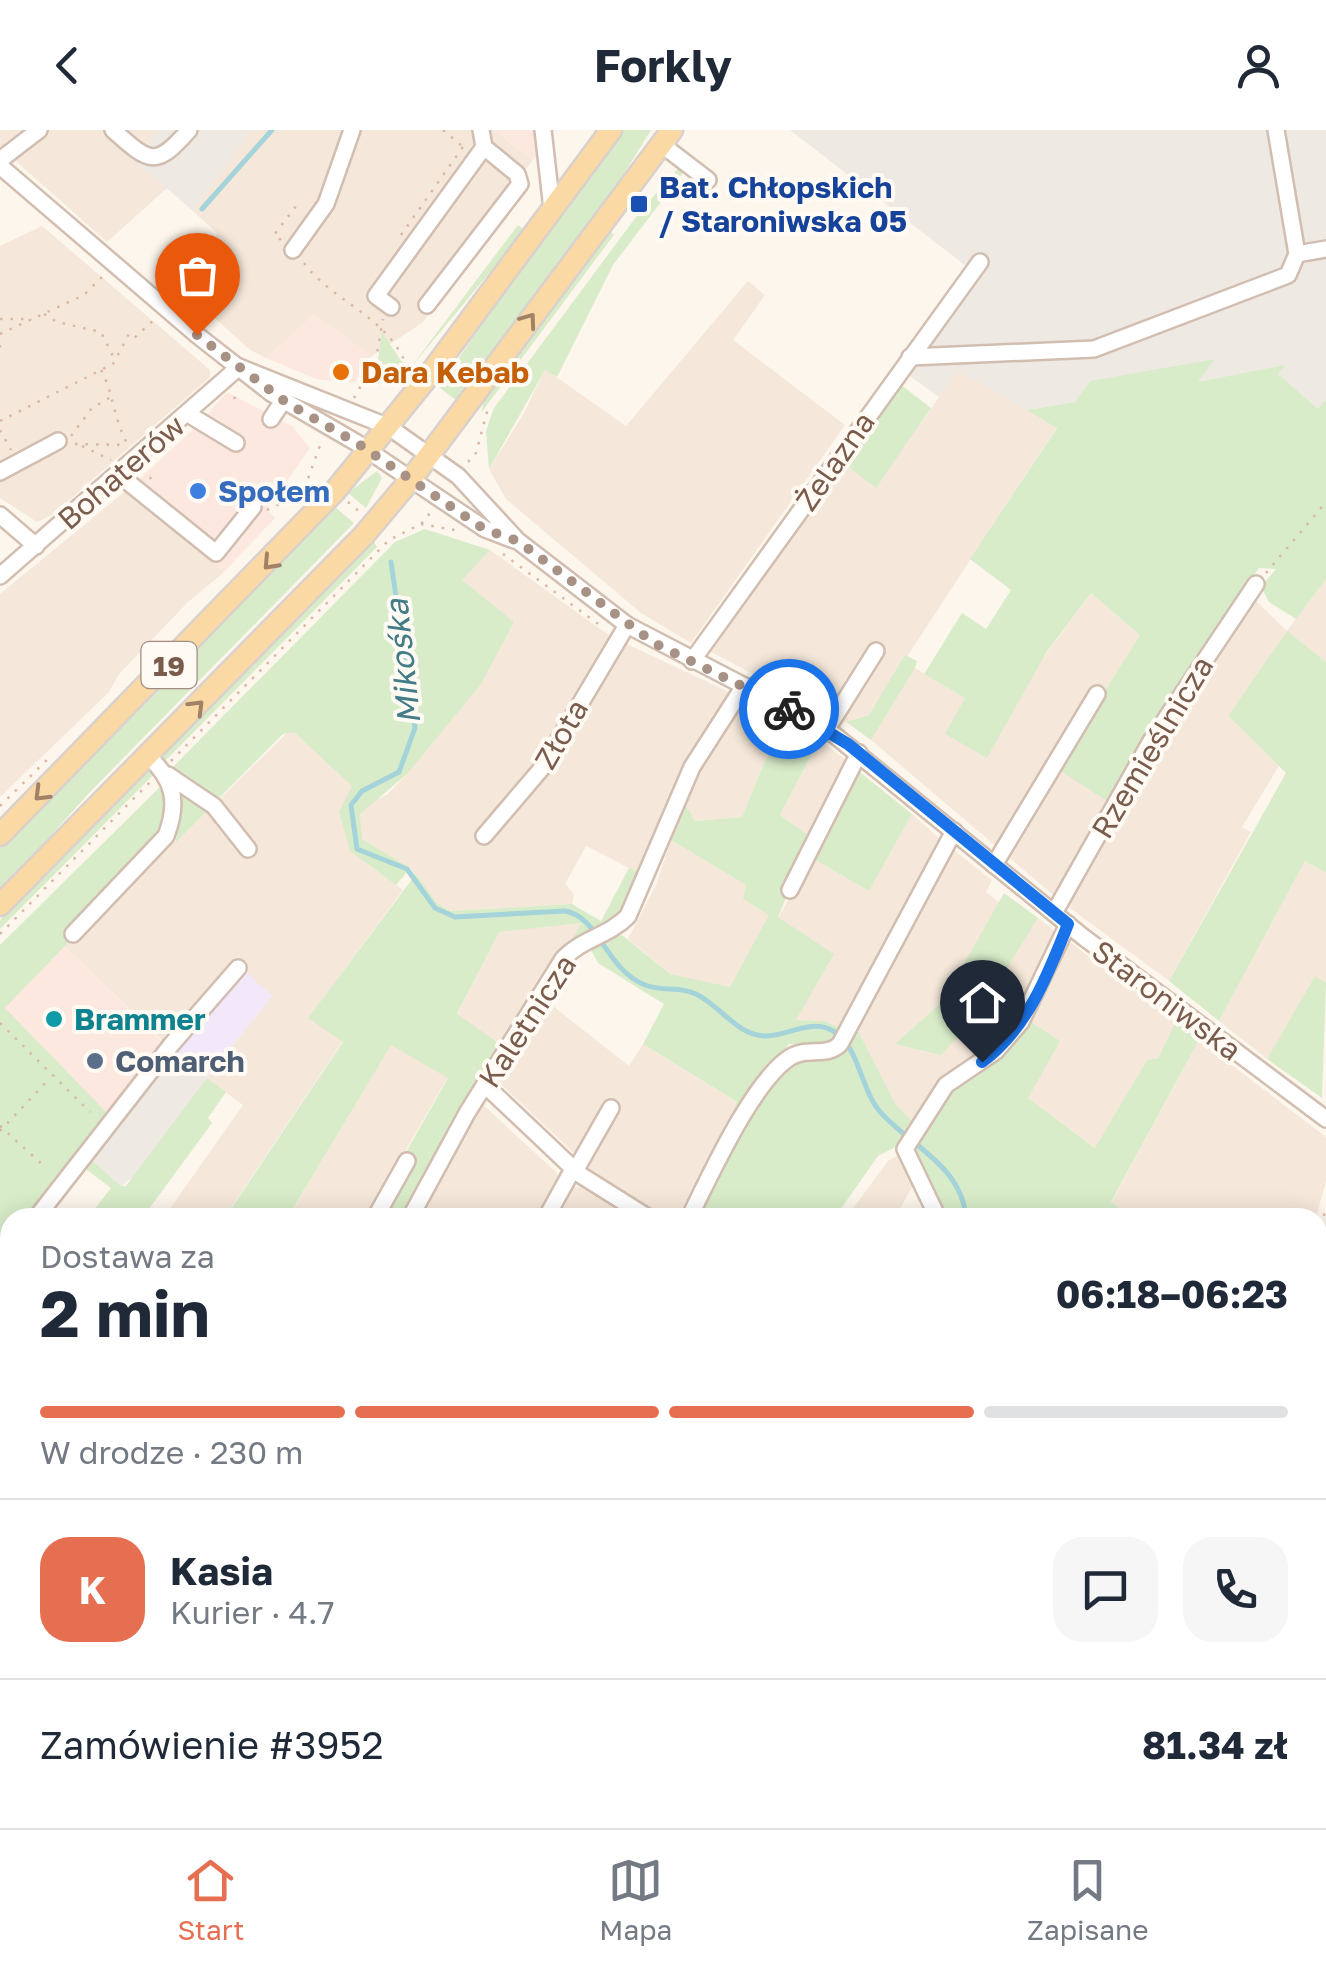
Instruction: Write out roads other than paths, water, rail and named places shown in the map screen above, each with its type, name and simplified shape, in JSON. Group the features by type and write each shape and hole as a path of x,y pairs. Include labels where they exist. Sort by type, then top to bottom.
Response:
{"main road":[{"name":"19","path":"0,835 262,572 335,491 423,382 611,130"},
{"name":"19","path":"0,905 160,767 374,523 412,478 666,137"}],"street":[{"path":"0,163 40,130"},
{"path":"113,130 148,158 168,155 190,130"},
{"path":"293,250 326,204 352,130"},
{"path":"543,130 552,209"},
{"path":"910,357 1094,349 1280,280 1294,269 1297,254 1276,130"},
{"path":"666,137 708,180"},
{"path":"392,307 376,296 482,138 517,174 520,184 427,305"},
{"name":"Staroniwska","path":"0,163 166,309 283,400 412,478 484,529 518,541"},
{"path":"1297,254 1326,249"},
{"name":"Żelazna","path":"692,661 889,375 910,357 980,262"},
{"name":"Staroniwska","path":"239,367 388,427 429,454 483,499 518,541 627,625 827,729 1068,924 1326,1119"},
{"name":"Bohaterów","path":"0,576 239,367"},
{"path":"271,420 283,400"},
{"path":"188,414 236,442"},
{"path":"0,472 58,441"},
{"path":"118,469 216,554 257,509"},
{"path":"0,515 36,546"},
{"name":"Rzemieślnicza","path":"1054,913 1151,741 1256,584"},
{"name":"Złota","path":"484,836 542,768 627,625"},
{"path":"827,729 876,651"},
{"name":"Kaletnicza","path":"416,1208 563,959 632,909 692,768 744,686"},
{"path":"994,864 1097,694"},
{"path":"790,890 859,753"},
{"path":"160,767 214,806 248,850"},
{"path":"73,934 166,836 173,817 160,767"},
{"path":"694,1208 740,1120 782,1064 802,1051 828,1052 842,1040 954,831"},
{"path":"933,1208 908,1159 909,1144 946,1085 996,1052 1021,1022 1068,924"},
{"path":"44,1208 170,1045 238,968"},
{"path":"485,1085 574,1170 633,1208"},
{"path":"552,1208 610,1108"},
{"path":"381,1208 407,1160"}],"waterway":[{"name":"Mikośka","path":"202,209 272,130"},
{"name":"Mikośka","path":"391,562 415,728 399,772 362,791 351,805 357,849 407,869 435,908 455,917 565,911 577,915 631,977 652,987 696,994 756,1035 816,1026 833,1031 849,1047 882,1114 946,1171 964,1208"}],"place":[{"name":"Bat. Chłopskich / Staroniwska 05","path":"639,204"},
{"name":"Dara Kebab","path":"341,372"},
{"name":"Społem","path":"198,491"},
{"name":"Brammer","path":"54,1019"},
{"name":"Comarch","path":"95,1061"}]}
